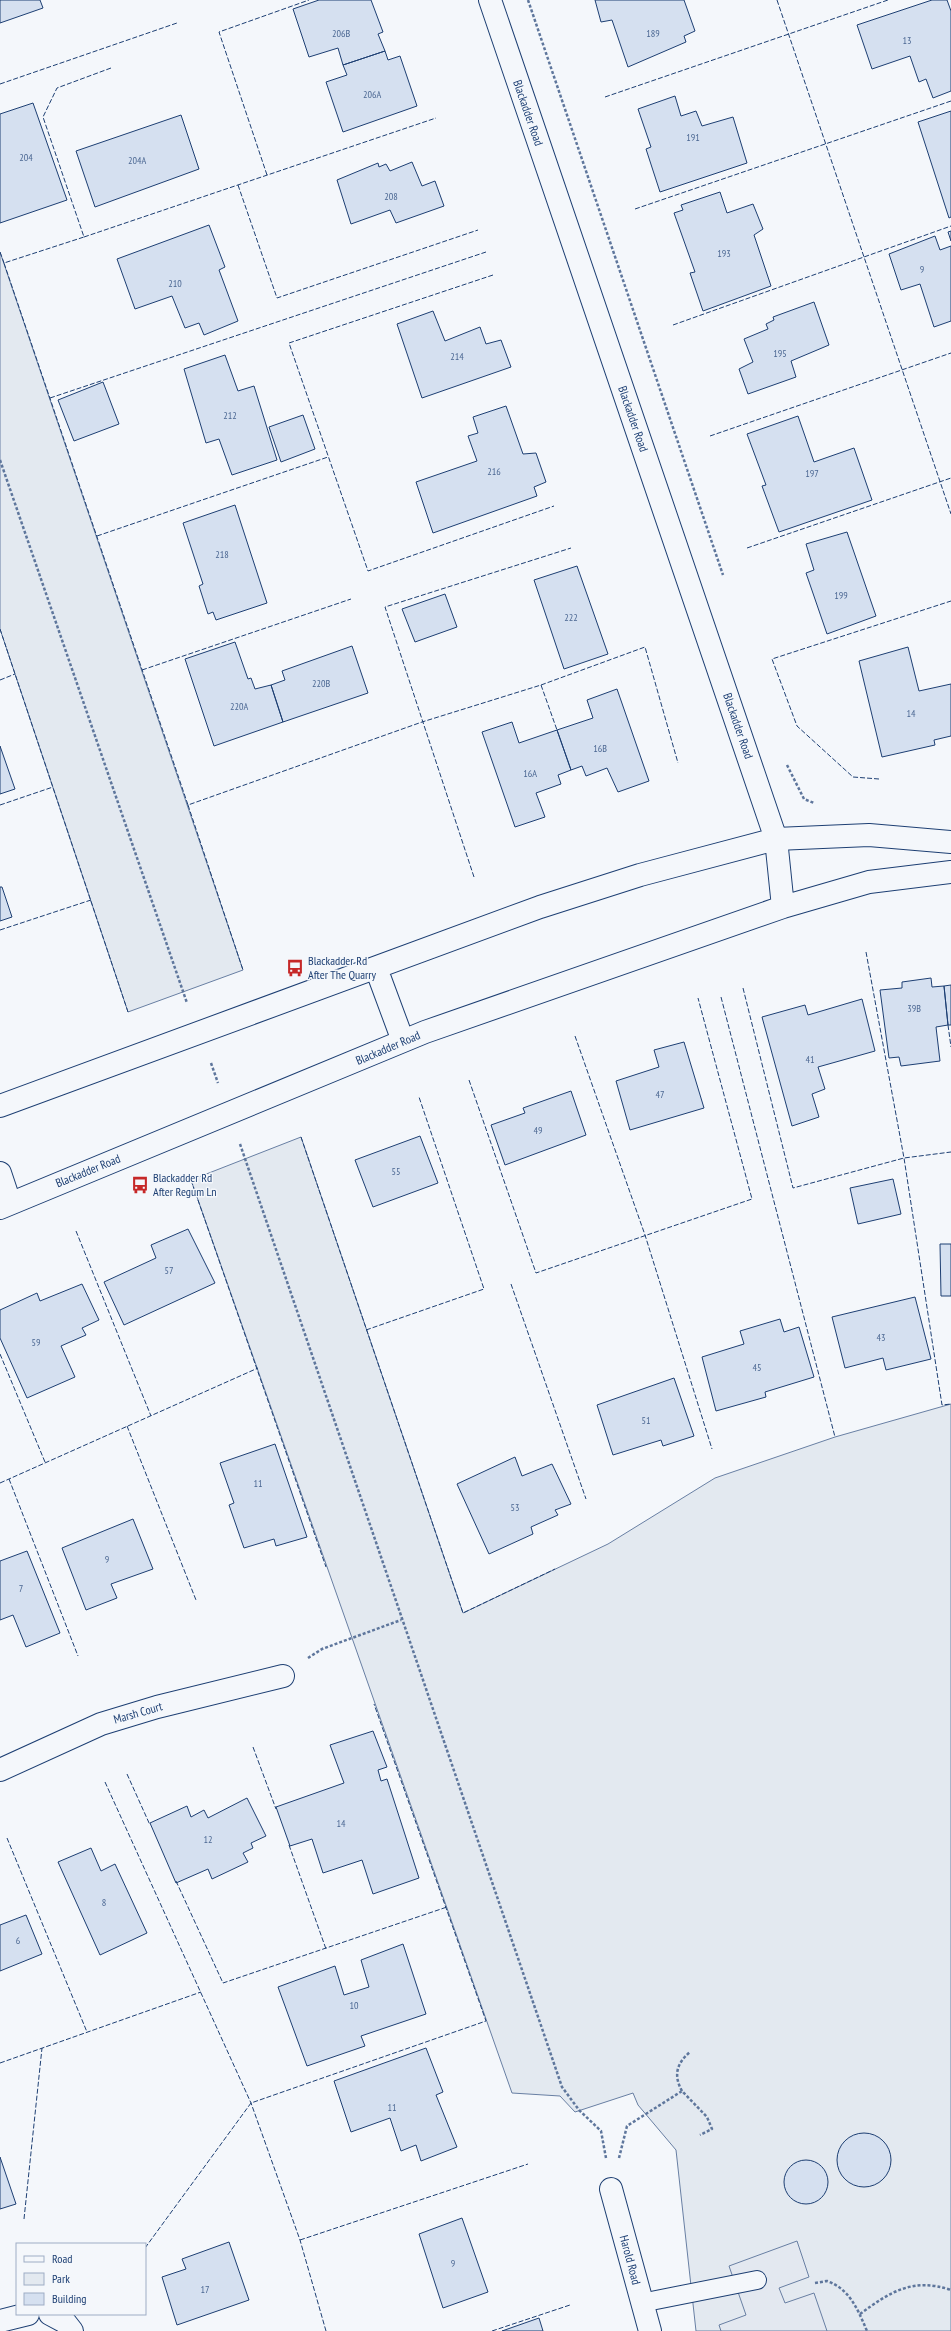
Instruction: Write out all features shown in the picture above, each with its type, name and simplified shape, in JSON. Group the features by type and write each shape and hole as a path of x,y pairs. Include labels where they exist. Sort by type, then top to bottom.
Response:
{"street":[{"name":"Blackadder Road","path":"490,0 776,839 783,907"},
{"path":"0,1106 554,902 640,875 776,839 869,835 951,842"},
{"name":"Blackadder Road","path":"5,1206 233,1123 403,1041 426,1032 783,907 870,882 951,872"},
{"path":"376,968 403,1041"},
{"path":"0,1173 5,1206"},
{"name":"Marsh Court","path":"0,1770 101,1724 157,1707 283,1676"},
{"name":"Harold Road","path":"611,2189 650,2331"},
{"path":"0,2321 24,2315"},
{"path":"52,2315 65,2322 72,2331"}],"lane":[{"path":"642,2303 757,2280"}],"path":[{"path":"528,0 724,578"},
{"path":"0,460 189,1008 233,1123 401,1620 562,2087 579,2110 601,2130 611,2189"},
{"path":"785,758 804,799 818,805"},
{"path":"283,1676 322,1649 401,1620"},
{"path":"690,2052 681,2060 677,2069 677,2077 682,2091 707,2117 712,2129 700,2135"},
{"path":"611,2189 627,2126 682,2091"},
{"path":"815,2283 827,2281 839,2287 855,2303 867,2331"},
{"path":"860,2314 888,2294 914,2285 935,2284 951,2290"}],"green space":[{"path":"0,252 243,970 128,1012 0,629"},
{"path":"301,1137 463,1613 608,1544 715,1478 835,1437 951,1404 951,2331 696,2331 676,2150 638,2105 633,2093 575,2112 560,2096 512,2093 191,1180"}],"shaded area":[{"path":"797,2241 809,2277 779,2288 785,2303 814,2293 827,2331 721,2331 719,2325 746,2315 729,2266"}],"building":[{"path":"0,0 40,0 43,8 0,23"},
{"path":"319,0 371,0 383,32 378,34 385,51 343,65 338,48 309,57 293,9"},
{"path":"595,0 684,0 695,31 684,36 686,42 628,67 612,20 601,22"},
{"path":"932,0 947,0 951,11 951,91 933,98 926,79 919,82 910,56 872,69 857,25"},
{"path":"385,51 388,60 400,56 417,106 343,132 326,82 347,75 343,65"},
{"path":"675,96 681,116 696,111 702,126 733,117 747,163 660,192 646,149 651,147 638,109"},
{"path":"33,103 67,200 0,223 0,114"},
{"path":"951,111 951,217 949,218 918,122"},
{"path":"181,115 199,169 95,207 76,151"},
{"path":"412,162 422,186 435,181 444,206 396,223 390,210 351,224 337,180 378,163 379,167 386,164 390,171"},
{"path":"720,192 727,213 753,204 763,229 754,235 771,286 703,311 690,273 695,272 674,213 683,210 681,205"},
{"path":"209,225 225,267 219,270 238,321 204,335 199,323 185,328 172,296 135,309 117,259"},
{"path":"951,231 951,241 948,232"},
{"path":"935,236 940,250 951,246 951,321 934,327 920,284 901,290 889,254"},
{"path":"814,302 829,345 791,361 796,377 748,394 739,369 753,362 744,339 768,329 766,324 774,320 773,317"},
{"path":"433,311 445,341 480,327 486,344 501,340 511,367 422,398 397,324"},
{"path":"225,355 238,391 254,386 277,460 232,475 219,439 206,443 184,369"},
{"path":"103,382 119,424 74,441 58,400"},
{"path":"506,406 523,454 536,453 546,482 534,487 537,496 433,533 416,482 477,461 468,436 478,433 473,417"},
{"path":"303,415 315,449 281,462 269,427"},
{"path":"798,416 814,462 854,448 872,500 779,532 762,486 766,485 747,434"},
{"path":"235,505 267,603 216,620 213,612 208,614 199,586 203,584 183,523"},
{"path":"847,532 876,616 827,634 806,573 814,570 806,544"},
{"path":"577,566 608,654 564,669 534,580"},
{"path":"445,594 457,627 415,642 402,609"},
{"path":"235,642 248,679 251,678 255,689 271,685 283,722 214,746 185,659"},
{"path":"352,646 368,693 283,722 271,685 285,680 282,671"},
{"path":"908,647 919,691 951,684 951,736 934,740 935,745 882,757 859,661"},
{"path":"617,689 649,781 618,792 607,768 586,776 582,766 571,770 557,730 593,718 587,700"},
{"path":"512,722 519,743 557,730 571,770 558,775 561,784 536,793 545,817 515,827 482,732"},
{"path":"0,746 15,789 0,794"},
{"path":"0,887 2,887 12,917 0,921"},
{"path":"931,978 932,987 944,986 948,1025 936,1027 940,1061 901,1066 899,1057 889,1058 880,990 902,988 902,982"},
{"path":"951,985 951,1025 948,1025 944,986"},
{"path":"862,999 875,1051 818,1067 825,1089 812,1094 819,1117 792,1126 762,1017 805,1005 808,1015"},
{"path":"684,1042 704,1108 630,1130 616,1081 659,1067 654,1050"},
{"path":"571,1091 586,1135 505,1165 491,1125 525,1113 523,1108"},
{"path":"420,1136 438,1183 373,1207 355,1160"},
{"path":"893,1179 901,1214 858,1224 850,1188"},
{"path":"188,1229 215,1283 124,1325 104,1282 156,1258 151,1245"},
{"path":"940,1244 951,1244 951,1296 941,1296"},
{"path":"82,1284 99,1320 82,1328 86,1335 61,1346 75,1377 27,1398 0,1338 0,1310 37,1293 40,1301"},
{"path":"915,1297 931,1359 886,1370 883,1358 845,1368 832,1317"},
{"path":"780,1319 784,1332 799,1327 814,1377 765,1392 766,1397 716,1411 702,1357 744,1344 740,1331"},
{"path":"674,1378 694,1436 663,1446 661,1440 613,1455 597,1405"},
{"path":"275,1444 307,1537 276,1546 274,1539 244,1548 229,1505 234,1503 220,1463"},
{"path":"515,1457 522,1476 552,1464 571,1504 555,1510 558,1515 531,1527 533,1534 489,1554 457,1484"},
{"path":"133,1519 153,1569 111,1584 117,1598 86,1610 62,1548"},
{"path":"27,1551 60,1633 26,1647 13,1615 0,1620 0,1561"},
{"path":"373,1731 387,1767 378,1770 381,1781 387,1779 419,1878 373,1894 362,1860 323,1873 312,1839 290,1846 276,1807 344,1783 330,1745"},
{"path":"247,1798 266,1836 251,1843 253,1848 243,1853 248,1862 212,1879 208,1869 176,1883 150,1823 187,1806 191,1817 204,1810 208,1818"},
{"path":"91,1848 101,1871 115,1864 147,1933 100,1955 58,1862"},
{"path":"26,1915 42,1954 0,1971 0,1925"},
{"path":"403,1944 426,2014 361,2036 365,2046 307,2066 278,1987 335,1966 344,1995 369,1987 361,1960"},
{"path":"426,2048 443,2092 436,2095 457,2147 421,2161 416,2145 401,2151 390,2118 351,2132 334,2081"},
{"path":"864,2133 874,2135 883,2141 889,2150 891,2160 889,2170 883,2179 874,2185 864,2187 854,2185 845,2179 839,2170 837,2160 839,2150 845,2141 854,2135"},
{"path":"0,2157 16,2204 0,2209"},
{"path":"802,2160 810,2160 815,2161 822,2166 827,2173 827,2191 822,2198 815,2203 802,2204 794,2201 787,2194 784,2186 784,2178 787,2170 794,2163"},
{"path":"462,2218 488,2292 443,2308 419,2234"},
{"path":"229,2242 249,2300 177,2325 162,2277 186,2269 182,2259"},
{"path":"539,2318 543,2331 502,2331"}],"fence":[{"path":"267,175 219,32 309,0"},
{"path":"777,0 951,514"},
{"path":"605,97 888,0"},
{"path":"0,84 177,23"},
{"path":"111,68 57,88 43,117 84,237 4,263 188,805 422,722 541,685 645,647 678,763"},
{"path":"635,209 951,101"},
{"path":"84,237 436,118"},
{"path":"238,185 277,298 478,230"},
{"path":"673,325 951,226"},
{"path":"0,252 4,263"},
{"path":"50,398 486,252"},
{"path":"493,275 289,343 368,571 554,506"},
{"path":"710,436 951,353"},
{"path":"97,536 328,457"},
{"path":"747,548 951,478"},
{"path":"474,877 385,607 571,548"},
{"path":"142,670 351,599"},
{"path":"879,779 853,777 797,726 772,659 951,601"},
{"path":"0,629 128,1012"},
{"path":"0,680 15,674"},
{"path":"541,685 557,730"},
{"path":"0,805 53,787"},
{"path":"188,805 243,970"},
{"path":"0,930 91,900"},
{"path":"866,952 904,1158 942,1405 951,1404"},
{"path":"743,988 793,1188 904,1158 951,1152"},
{"path":"721,997 835,1437"},
{"path":"469,1080 536,1273 752,1199 698,998"},
{"path":"948,1025 951,1047"},
{"path":"575,1036 645,1235 712,1449"},
{"path":"366,1330 484,1289 419,1097"},
{"path":"301,1137 463,1613 555,1569"},
{"path":"191,1180 326,1567"},
{"path":"76,1231 151,1416"},
{"path":"511,1284 586,1499"},
{"path":"0,1354 45,1462"},
{"path":"0,1483 258,1368"},
{"path":"127,1426 196,1600"},
{"path":"9,1479 78,1656"},
{"path":"146,2247 251,2103 486,2021 374,1704"},
{"path":"253,1747 276,1809"},
{"path":"127,1774 150,1825"},
{"path":"105,1782 251,2103 300,2240 326,2331"},
{"path":"7,1838 87,2032"},
{"path":"289,1845 326,1949"},
{"path":"176,1881 223,1983 447,1907"},
{"path":"0,2063 201,1992"},
{"path":"24,2219 42,2048"},
{"path":"300,2240 528,2164"},
{"path":"492,2331 570,2305"}],"place":[{"name":"Blackadder Rd After The Quarry","path":"295,968"},
{"name":"Blackadder Rd After Regum Ln","path":"140,1185"}]}
